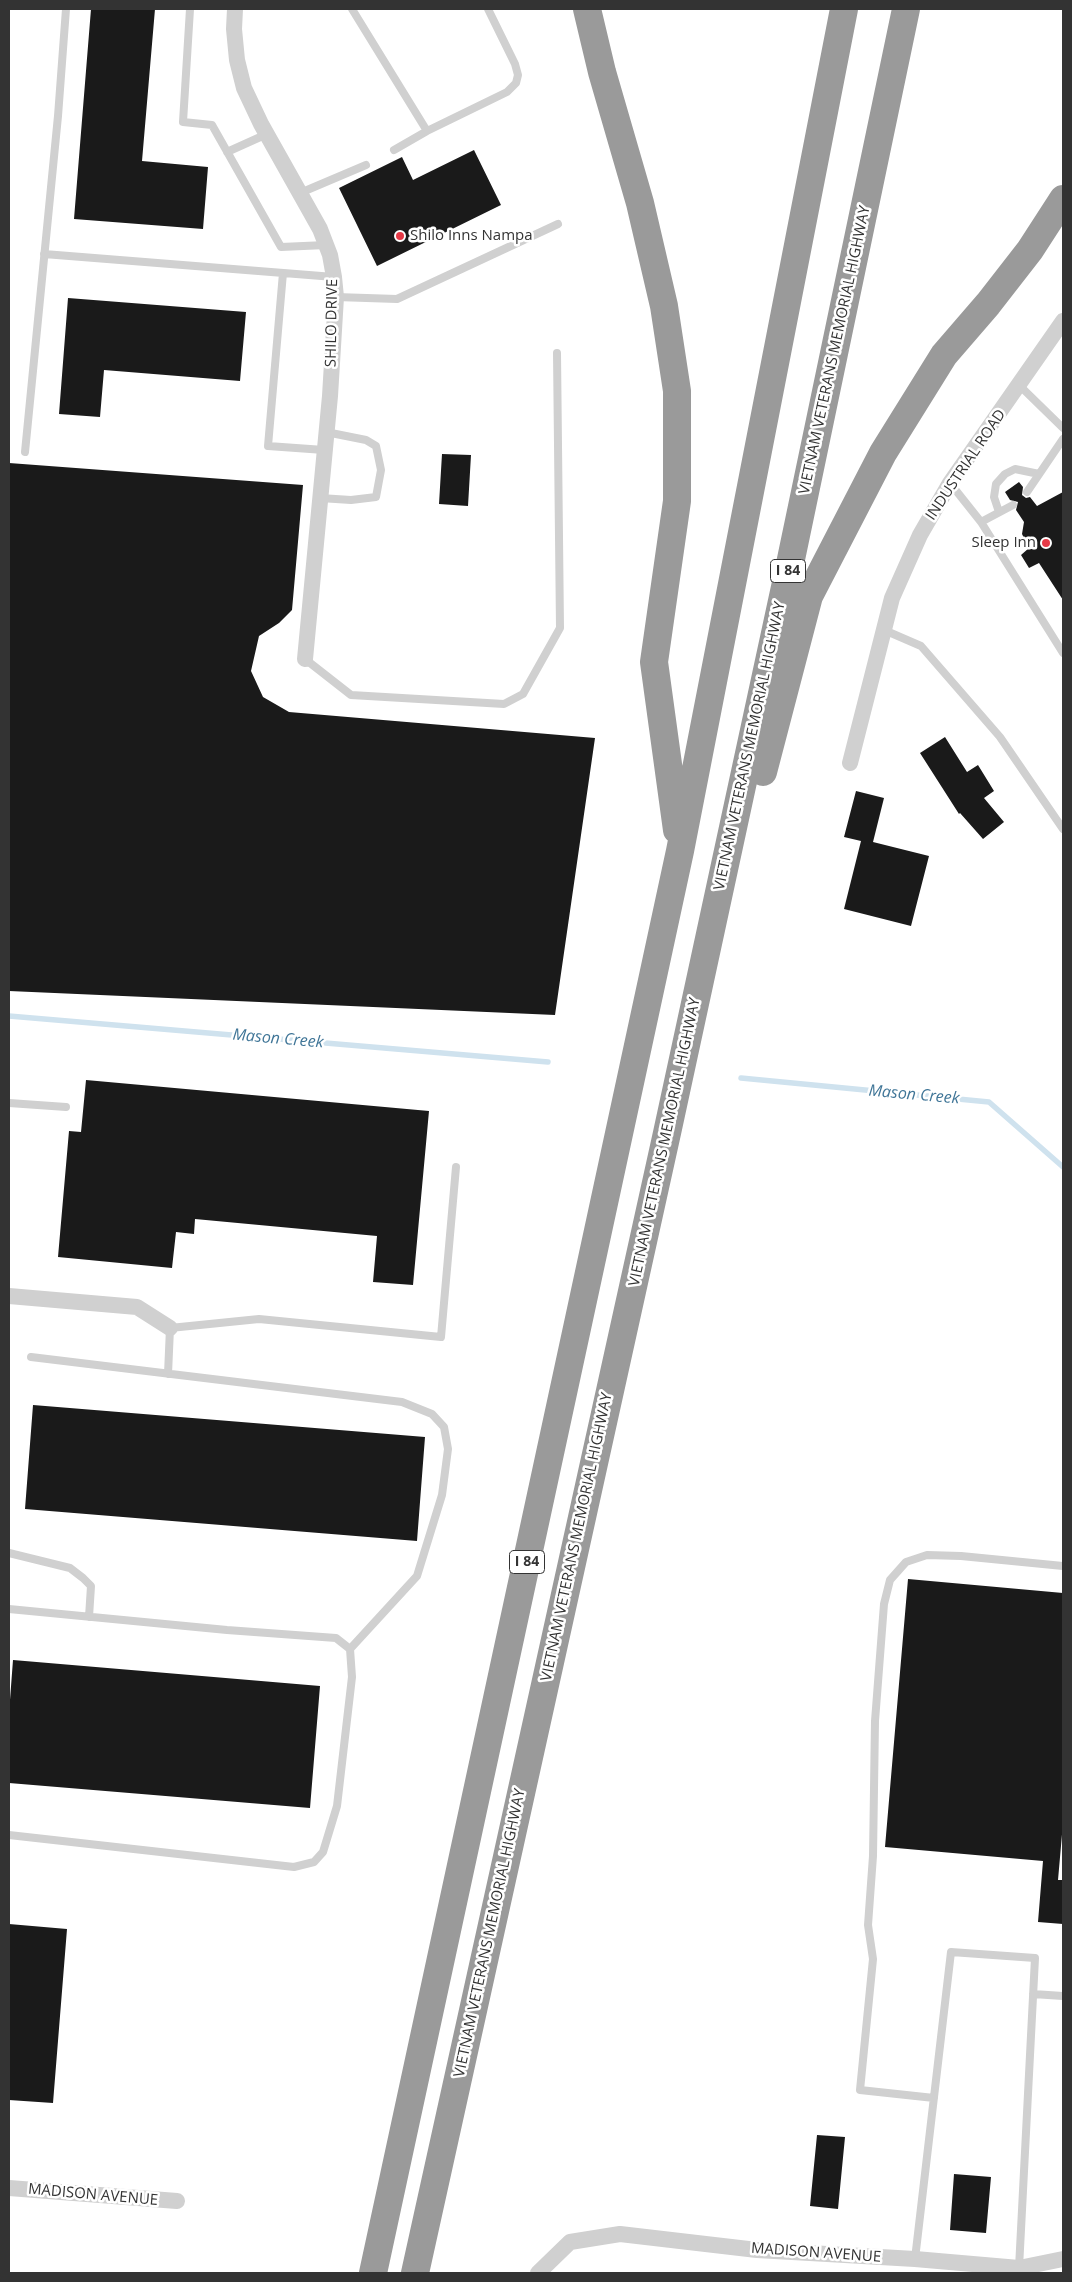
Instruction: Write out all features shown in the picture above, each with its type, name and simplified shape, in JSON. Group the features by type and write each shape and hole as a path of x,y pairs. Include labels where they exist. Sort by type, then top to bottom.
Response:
{"highway":[{"path":"586,9 640,203 664,306 677,391 677,501 654,662 680,851"},
{"name":"I 84","path":"373,2273 680,851 844,9"},
{"name":"VIETNAM VETERANS MEMORIAL HIGHWAY","path":"415,2273 667,1133 790,564 906,9"},
{"path":"667,1133 809,596 882,452 939,363 1030,250 1063,199"}],"street":[{"name":"SHILO DRIVE","path":"235,9 234,29 244,88 267,134 320,228 334,277 336,297 326,432 305,659"},
{"name":"INDUSTRIAL ROAD","path":"850,763 892,598 920,534 950,483 1020,386 1063,321"},
{"path":"9,1296 137,1307 170,1328"},
{"name":"MADISON AVENUE","path":"9,2188 177,2201"},
{"name":"MADISON AVENUE","path":"538,2273 570,2242 620,2234 757,2250 915,2259 1019,2268 1063,2259"}],"lane":[{"path":"26,452 66,9"},
{"path":"190,9 183,122 212,125 281,247 326,245"},
{"path":"352,9 427,131"},
{"path":"394,150 427,131 507,92 516,84 518,75 515,64 488,9"},
{"path":"227,152 267,134"},
{"path":"300,193 366,164"},
{"path":"336,297 397,299 558,224"},
{"path":"44,254 334,277"},
{"path":"283,273 268,446 324,450"},
{"path":"305,659 351,695 504,704 522,694 560,628 557,353"},
{"path":"1020,386 1063,428"},
{"path":"320,498 351,500 376,498 381,470 376,446 366,440 326,432"},
{"path":"1027,492 1063,439"},
{"path":"998,512 994,497 996,484 1005,474 1015,468 1039,474"},
{"path":"950,483 981,522 1063,653"},
{"path":"981,522 1013,505"},
{"path":"884,630 922,646 1000,737 1063,829"},
{"path":"9,1103 66,1107"},
{"path":"168,1374 170,1328 259,1318 441,1337 456,1168"},
{"path":"9,1835 294,1867 314,1862 323,1852 337,1806 352,1677 350,1648 417,1576 442,1495 448,1449 444,1427 432,1414 402,1402 31,1357"},
{"path":"9,1553 70,1568 84,1578 91,1586 89,1617"},
{"path":"934,2098 860,2090 873,1958 868,1925 873,1856 875,1721 884,1604 890,1580 906,1562 928,1556 961,1556 1063,1566"},
{"path":"9,1609 227,1630 336,1638 350,1648"},
{"path":"915,2259 951,1952 1035,1958 1019,2268"},
{"path":"1034,1994 1063,1996"}],"building":[{"path":"91,9 155,9 142,161 208,167 203,229 74,219"},
{"name":"Shilo Inns Nampa","path":"474,150 501,205 377,266 339,188 402,157 413,180"},
{"path":"68,298 246,312 240,381 104,370 100,417 59,414"},
{"path":"442,454 471,455 468,506 439,504"},
{"path":"9,463 303,485 292,610 279,623 259,636 251,671 263,697 289,712 595,738 555,1015 9,991"},
{"name":"Sleep Inn","path":"1019,482 1023,487 1022,495 1026,498 1030,497 1037,506 1063,492 1063,600 1039,563 1029,568 1021,555 1029,548 1022,534 1024,522 1016,510 1018,502 1010,500 1005,492"},
{"path":"945,737 967,772 978,765 994,791 984,798 1004,822 983,839 959,814 920,753"},
{"path":"856,791 884,798 873,842 929,856 911,926 844,909 861,841 844,837"},
{"path":"86,1080 429,1111 413,1285 373,1282 377,1236 195,1219 194,1234 176,1232 172,1268 58,1257 69,1131 81,1132"},
{"path":"33,1405 425,1437 417,1541 25,1509"},
{"path":"908,1579 1063,1593 1063,1823 1058,1880 1063,1880 1063,1924 1038,1922 1043,1861 885,1847"},
{"path":"13,1660 320,1686 310,1808 9,1783 9,1713"},
{"path":"9,1924 67,1929 53,2103 9,2100"},
{"path":"817,2135 845,2137 838,2209 810,2206"},
{"path":"954,2174 991,2177 986,2233 950,2230"}],"waterway":[{"name":"Mason Creek","path":"9,1016 548,1062"},
{"name":"Mason Creek","path":"741,1078 989,1102 1063,1167"}],"place":[{"name":"Shilo Inns Nampa","path":"400,236"},
{"name":"Sleep Inn","path":"1046,543"}]}
